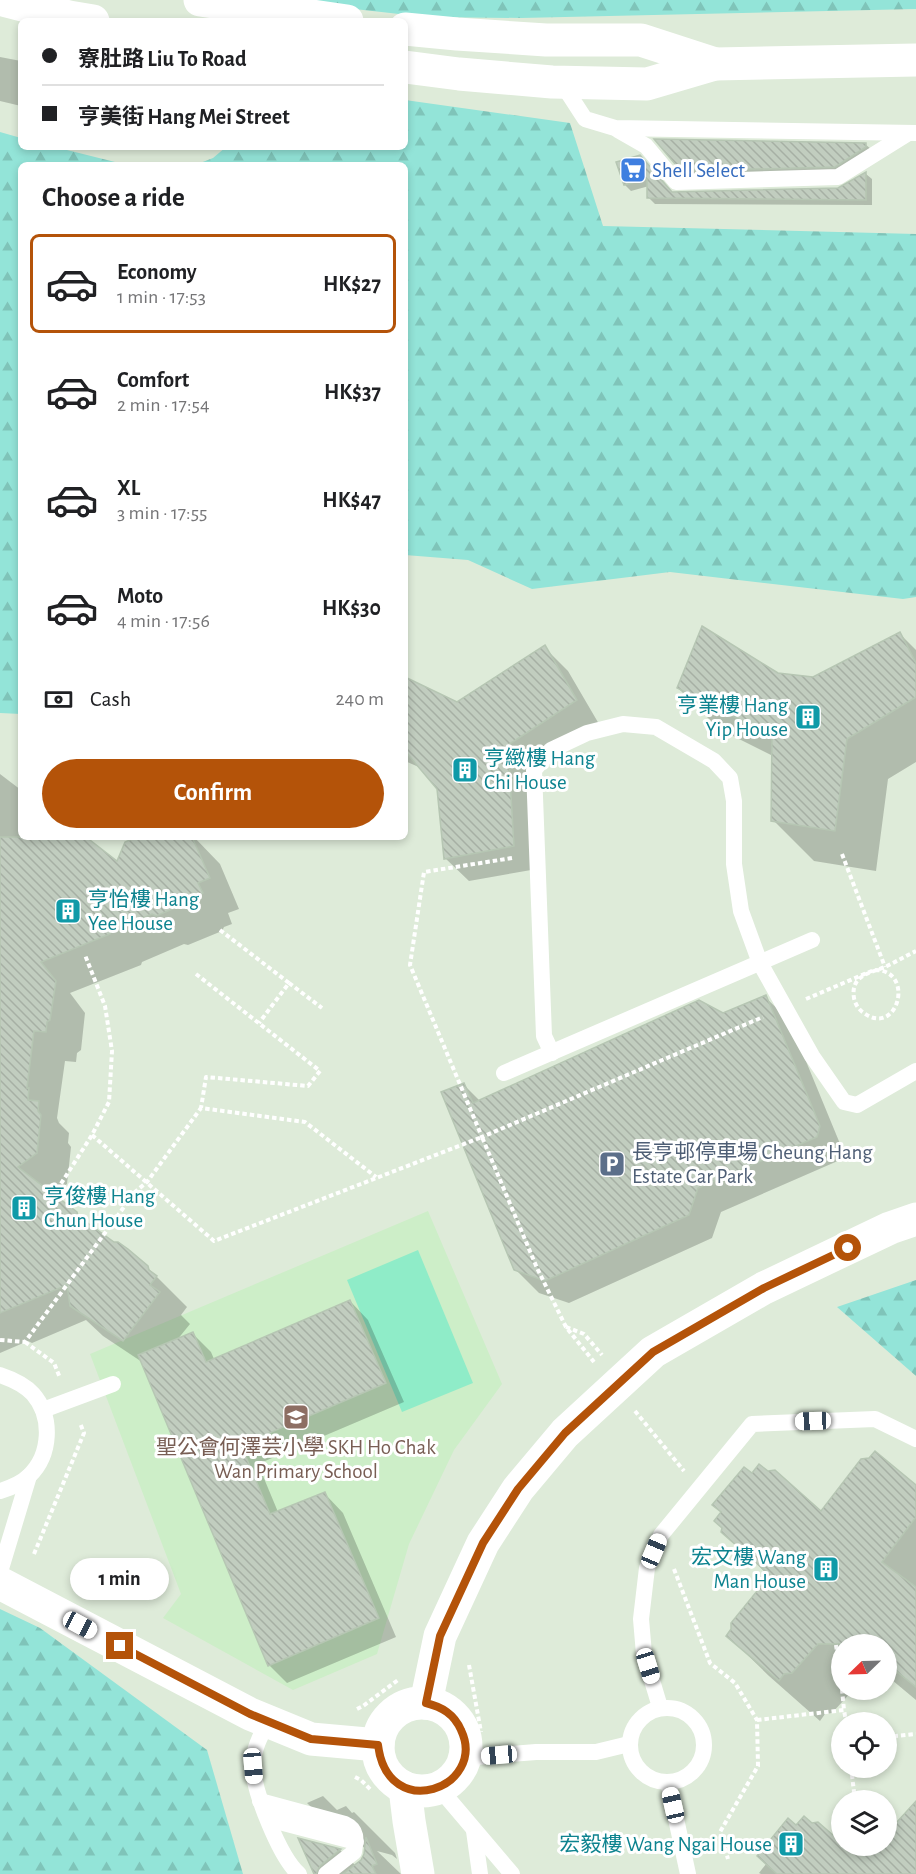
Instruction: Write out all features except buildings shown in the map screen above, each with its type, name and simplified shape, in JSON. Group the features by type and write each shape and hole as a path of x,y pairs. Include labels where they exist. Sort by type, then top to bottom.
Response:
{"street":[{"path":"3,0 75,18"},
{"path":"200,0 326,18"},
{"path":"408,29 536,39 641,40 715,64"},
{"path":"408,67 459,75 561,82 647,84 715,64 916,60"},
{"path":"426,1703 440,1636 483,1543 518,1489 565,1433 653,1352 764,1288 890,1228 916,1219"},
{"path":"0,1583 268,1722 311,1739 378,1745"},
{"path":"426,1703 438,1706 458,1722 465,1745 473,1758 450,1781 438,1788 422,1791 405,1788 394,1781 385,1771 378,1745 385,1722 393,1714 403,1707 426,1703"},
{"path":"405,1788 418,1874"}],"lane":[{"path":"561,82 585,119 615,128 646,146 676,182 838,177 912,133"},
{"path":"615,128 912,133"},
{"path":"552,1053 544,1036 534,770 551,750 587,733 623,724 656,727 714,761 730,778 734,801 734,864 741,912 760,963 812,1056 843,1102 857,1105 916,1071"},
{"path":"504,1073 812,940"},
{"path":"0,1375 18,1382 33,1394 43,1410 47,1427 47,1445 40,1462 29,1476 16,1485 0,1491"},
{"path":"43,1410 113,1384"},
{"path":"660,1707 644,1654 641,1619 646,1568 661,1535 752,1424 875,1419 916,1439"},
{"path":"0,1572 29,1476"},
{"path":"660,1707 679,1709 695,1719 705,1741 704,1753 699,1765 691,1774 680,1780 668,1782 656,1781 636,1767 629,1744 638,1720 648,1712 660,1707"},
{"path":"268,1722 255,1750 254,1781 278,1843 294,1870 299,1874"},
{"path":"473,1758 536,1752 596,1752 629,1744"},
{"path":"668,1782 688,1874"},
{"path":"438,1788 512,1874"},
{"path":"261,1801 345,1824 353,1829 356,1833 354,1852 326,1874"},
{"path":"268,1819 356,1842"},
{"path":"474,1830 480,1874"}],"path":[{"path":"537,854 424,872 410,965 537,1268"},
{"path":"842,854 885,967"},
{"path":"220,930 322,1008"},
{"path":"798,1003 874,970 888,972 901,989 900,1002 891,1014 880,1018 866,1015 860,1010 856,1005 854,992 858,981 863,975 869,972 885,967 916,951"},
{"path":"57,1190 92,1135 109,1102 112,1051 105,1006 86,955"},
{"path":"0,1340 25,1342 135,1192 147,1182 201,1108 206,1077 308,1086 320,1071 196,974"},
{"path":"259,1023 289,982"},
{"path":"92,1135 214,1241 482,1137 765,1017"},
{"path":"201,1108 305,1122 377,1177"},
{"path":"566,1327 584,1335 606,1360"},
{"path":"31,1559 84,1433"},
{"path":"678,1463 684,1471"},
{"path":"676,1479 691,1463"},
{"path":"661,1535 710,1663 735,1683 757,1720 758,1767 720,1832 728,1859"},
{"path":"468,1658 482,1738 473,1758"},
{"path":"354,1709 363,1707 399,1679"},
{"path":"757,1720 844,1710 843,1700"},
{"path":"897,1736 916,1734"}],"shaded area":[{"name":"聖公會何澤芸小學 SKH Ho Chak Wan Primary School","path":"428,1211 502,1384 454,1450 409,1544 377,1654 293,1690 163,1618 181,1594 90,1354"},
{"path":"418,1250 473,1383 402,1412 347,1280"}],"green space":[{"path":"274,0 916,0 916,9 521,18 426,17"},
{"path":"408,100 570,123 603,226 916,234 916,597 903,599 670,572 532,589 468,560 408,555 408,162 203,162 213,158 222,150 408,150"},
{"path":"0,132 18,137 18,150 67,150 115,162 18,162 18,714 0,713"},
{"path":"916,1280 916,1376 837,1307"},
{"path":"0,1609 40,1628 207,1750 243,1874 0,1874"}],"place":[{"name":"Shell Select","path":"633,170"},
{"name":"亨業樓 Hang Yip House","path":"808,717"},
{"name":"亨緻樓 Hang Chi House","path":"465,770"},
{"name":"亨怡樓 Hang Yee House","path":"68,911"},
{"name":"長亨邨停車場 Cheung Hang Estate Car Park","path":"612,1164"},
{"name":"亨俊樓 Hang Chun House","path":"24,1208"},
{"name":"聖公會何澤芸小學 SKH Ho Chak Wan Primary School","path":"296,1417"},
{"name":"宏文樓 Wang Man House","path":"826,1569"},
{"name":"宏毅樓 Wang Ngai House","path":"791,1844"}],"route":[{"path":"120,1646 250,1714 311,1739 378,1745 385,1771 394,1781 413,1790 438,1788 450,1781 459,1771 464,1758 465,1745 458,1722 438,1706 426,1703 440,1636 483,1543 518,1489 565,1433 653,1352 764,1288 848,1248"}]}
